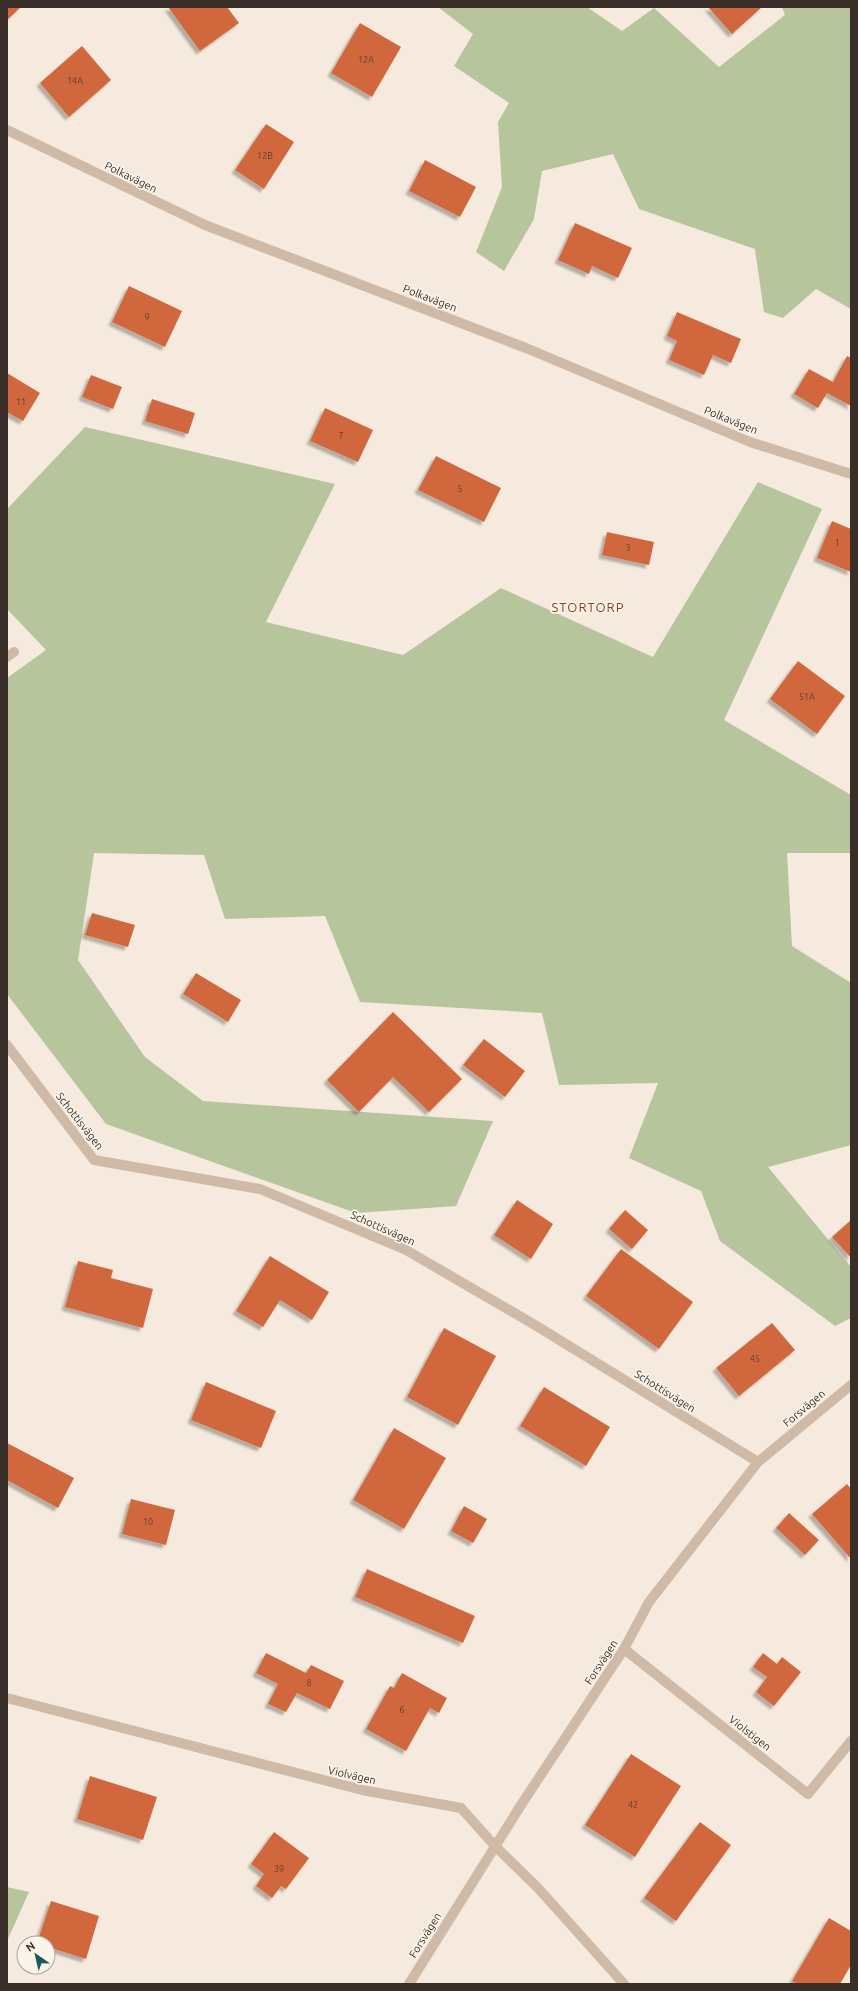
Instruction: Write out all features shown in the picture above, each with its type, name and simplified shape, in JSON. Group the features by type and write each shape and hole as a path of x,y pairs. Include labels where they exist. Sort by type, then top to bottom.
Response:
{"street":[{"name":"Polkavägen","path":"7,130 205,225 526,348 750,442 851,474"},
{"name":"Schottisvägen","path":"7,1045 94,1160 260,1189 406,1250 535,1324 758,1462"},
{"name":"Forsvägen","path":"409,1984 495,1846 624,1649 649,1602 758,1462 851,1385"},
{"name":"Violstigen","path":"624,1649 808,1794 851,1741"},
{"name":"Violvägen","path":"7,1698 362,1790 461,1808 495,1846 538,1888 624,1984"}],"green space":[{"path":"438,7 587,7 622,31 654,8 719,67 785,15 782,7 851,7 851,309 816,289 783,318 764,312 755,249 639,209 613,154 542,171 534,219 504,271 476,252 502,187 498,122 509,103 454,66 473,34"},
{"path":"85,427 335,484 266,622 403,655 501,588 653,657 758,482 822,509 724,720 851,795 851,853 787,853 792,946 851,983 851,1145 768,1167 851,1267 851,1318 835,1326 720,1241 701,1191 629,1158 658,1083 559,1085 542,1013 360,1002 325,916 225,919 204,855 94,853 78,960 145,1057 203,1101 493,1121 456,1206 356,1213 106,1124 7,994 7,678 46,650 7,609 7,509"},
{"path":"7,1887 29,1892 7,1941"}],"building":[{"path":"7,7 21,7 7,20"},
{"path":"168,7 227,7 239,23 200,51"},
{"path":"708,7 762,7 732,34"},
{"path":"360,23 401,47 372,97 331,73"},
{"path":"82,46 111,80 69,117 40,83"},
{"path":"266,124 294,142 264,189 235,170"},
{"path":"425,160 476,187 460,217 409,191"},
{"path":"575,223 632,248 618,278 592,266 589,274 558,260"},
{"path":"129,286 182,311 165,347 112,322"},
{"path":"677,312 741,339 731,363 713,355 704,375 669,360 677,341 667,336"},
{"path":"847,356 851,358 851,406 827,393 818,408 794,394 809,369 833,382"},
{"path":"7,373 40,393 23,421 7,412"},
{"path":"91,375 122,387 113,409 82,397"},
{"path":"152,399 195,413 188,434 145,421"},
{"path":"325,408 373,430 358,462 310,441"},
{"path":"436,456 501,488 484,522 418,490"},
{"path":"832,521 851,529 851,572 817,558"},
{"path":"607,532 654,542 649,565 602,555"},
{"path":"798,661 845,696 817,734 770,699"},
{"path":"92,913 135,925 128,947 85,935"},
{"path":"196,973 241,1000 228,1022 183,994"},
{"path":"393,1012 462,1079 429,1112 393,1077 359,1112 327,1080"},
{"path":"484,1039 525,1071 505,1097 463,1065"},
{"path":"517,1200 553,1224 531,1259 494,1235"},
{"path":"625,1210 648,1230 632,1249 609,1229"},
{"path":"851,1220 851,1258 832,1237"},
{"path":"621,1249 693,1302 659,1349 586,1296"},
{"path":"270,1256 329,1292 312,1320 280,1300 263,1327 236,1311"},
{"path":"78,1261 113,1270 111,1278 153,1289 143,1328 65,1307"},
{"path":"772,1323 795,1350 739,1396 716,1368"},
{"path":"444,1328 496,1356 458,1425 407,1397"},
{"path":"206,1382 276,1411 261,1448 191,1420"},
{"path":"544,1387 610,1427 586,1466 520,1426"},
{"path":"394,1428 446,1458 404,1529 353,1500"},
{"path":"7,1443 74,1478 58,1508 7,1480"},
{"path":"847,1484 851,1489 851,1559 812,1514"},
{"path":"131,1499 175,1510 166,1545 122,1534"},
{"path":"464,1506 487,1519 473,1543 451,1531"},
{"path":"789,1513 819,1540 805,1555 776,1528"},
{"path":"367,1569 475,1616 463,1643 355,1597"},
{"path":"266,1653 306,1673 311,1665 344,1681 330,1709 297,1693 286,1712 268,1704 278,1684 256,1673"},
{"path":"763,1653 777,1664 782,1657 801,1672 774,1706 756,1692 767,1677 753,1667"},
{"path":"402,1673 447,1698 439,1713 430,1708 406,1751 366,1729 390,1686 394,1688"},
{"path":"631,1754 681,1786 635,1857 585,1825"},
{"path":"90,1776 157,1797 143,1840 77,1819"},
{"path":"700,1822 731,1845 676,1921 644,1898"},
{"path":"274,1832 309,1858 286,1889 281,1886 272,1898 256,1886 264,1874 251,1864"},
{"path":"51,1901 99,1916 86,1959 56,1950 56,1935 40,1935"},
{"path":"829,1918 851,1931 851,1965 840,1984 797,1984 792,1981"}],"district":[{"name":"STORTORP","path":"588,607"}]}
